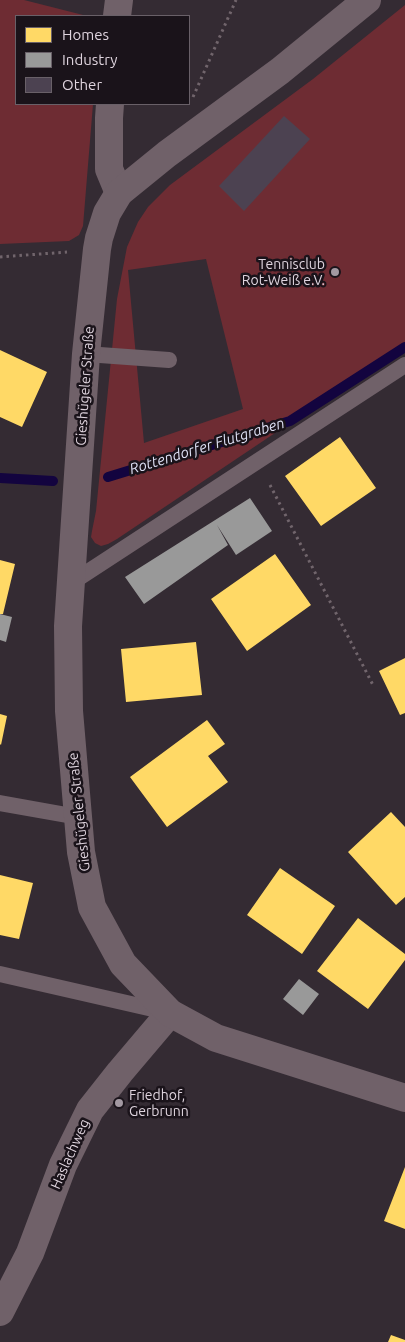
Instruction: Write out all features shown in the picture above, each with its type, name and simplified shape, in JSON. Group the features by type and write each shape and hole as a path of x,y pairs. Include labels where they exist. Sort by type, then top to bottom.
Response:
{"street":[{"path":"117,15 118,0"},
{"path":"113,203 167,154 280,71 367,0"},
{"path":"110,105 109,169 113,203"},
{"name":"Gieshügeler Straße","path":"113,203 97,249 86,354 68,626 69,711 78,817 81,852 92,907 123,964 170,1013 216,1038 405,1098"},
{"name":"Haslachweg","path":"0,1312 30,1253 63,1165 90,1110 170,1013"}],"lane":[{"path":"86,354 169,360"},
{"path":"71,583 405,365"},
{"path":"0,803 78,817"},
{"name":"Gieshügeler Straße","path":"0,974 170,1013"}],"path":[{"path":"191,100 236,0"},
{"path":"0,257 97,249"},
{"path":"270,485 374,687"}],"shaded area":[{"path":"0,0 24,0 83,15 15,15 15,105 93,105 83,226 79,235 69,241 0,244"},
{"path":"405,5 405,347 117,539 101,546 95,543 91,537 96,511 117,299 127,247 138,222 148,207 170,185 313,79","holes":["206,259 243,409 144,443 128,270"]}],"building: Homes":[{"path":"0,350 47,372 22,427 0,417"},
{"path":"340,437 376,488 321,526 285,476"},
{"path":"275,554 311,605 247,651 211,599"},
{"path":"0,560 15,564 3,614 0,614"},
{"path":"196,642 202,695 126,702 121,649"},
{"path":"405,658 405,713 400,715 379,671"},
{"path":"0,714 7,716 1,745 0,744"},
{"path":"207,720 225,744 208,756 228,782 167,827 130,777"},
{"path":"391,812 405,827 405,897 396,905 348,852"},
{"path":"280,868 335,906 302,954 247,915"},
{"path":"0,875 33,883 19,939 0,935"},
{"path":"358,918 405,954 405,960 368,1009 317,971"},
{"path":"405,1167 405,1229 384,1221"},
{"path":"391,1335 405,1340 405,1342 388,1342"}],"building: Industry":[{"path":"250,498 272,531 236,555 217,525 228,545 144,604 125,577"},
{"path":"0,614 12,617 6,642 0,640"},
{"path":"299,979 319,994 303,1015 283,999"}],"building: Other":[{"path":"284,116 310,139 244,211 219,186"}],"waterway":[{"name":"Rottendorfer Flutgraben","path":"108,477 290,421 405,347"},
{"name":"Rottendorfer Flutgraben","path":"0,478 53,481"}],"place":[{"name":"Tennisclub Rot-Weiß e.V.","path":"335,272"},
{"name":"Friedhof, Gerbrunn","path":"119,1103"}]}
